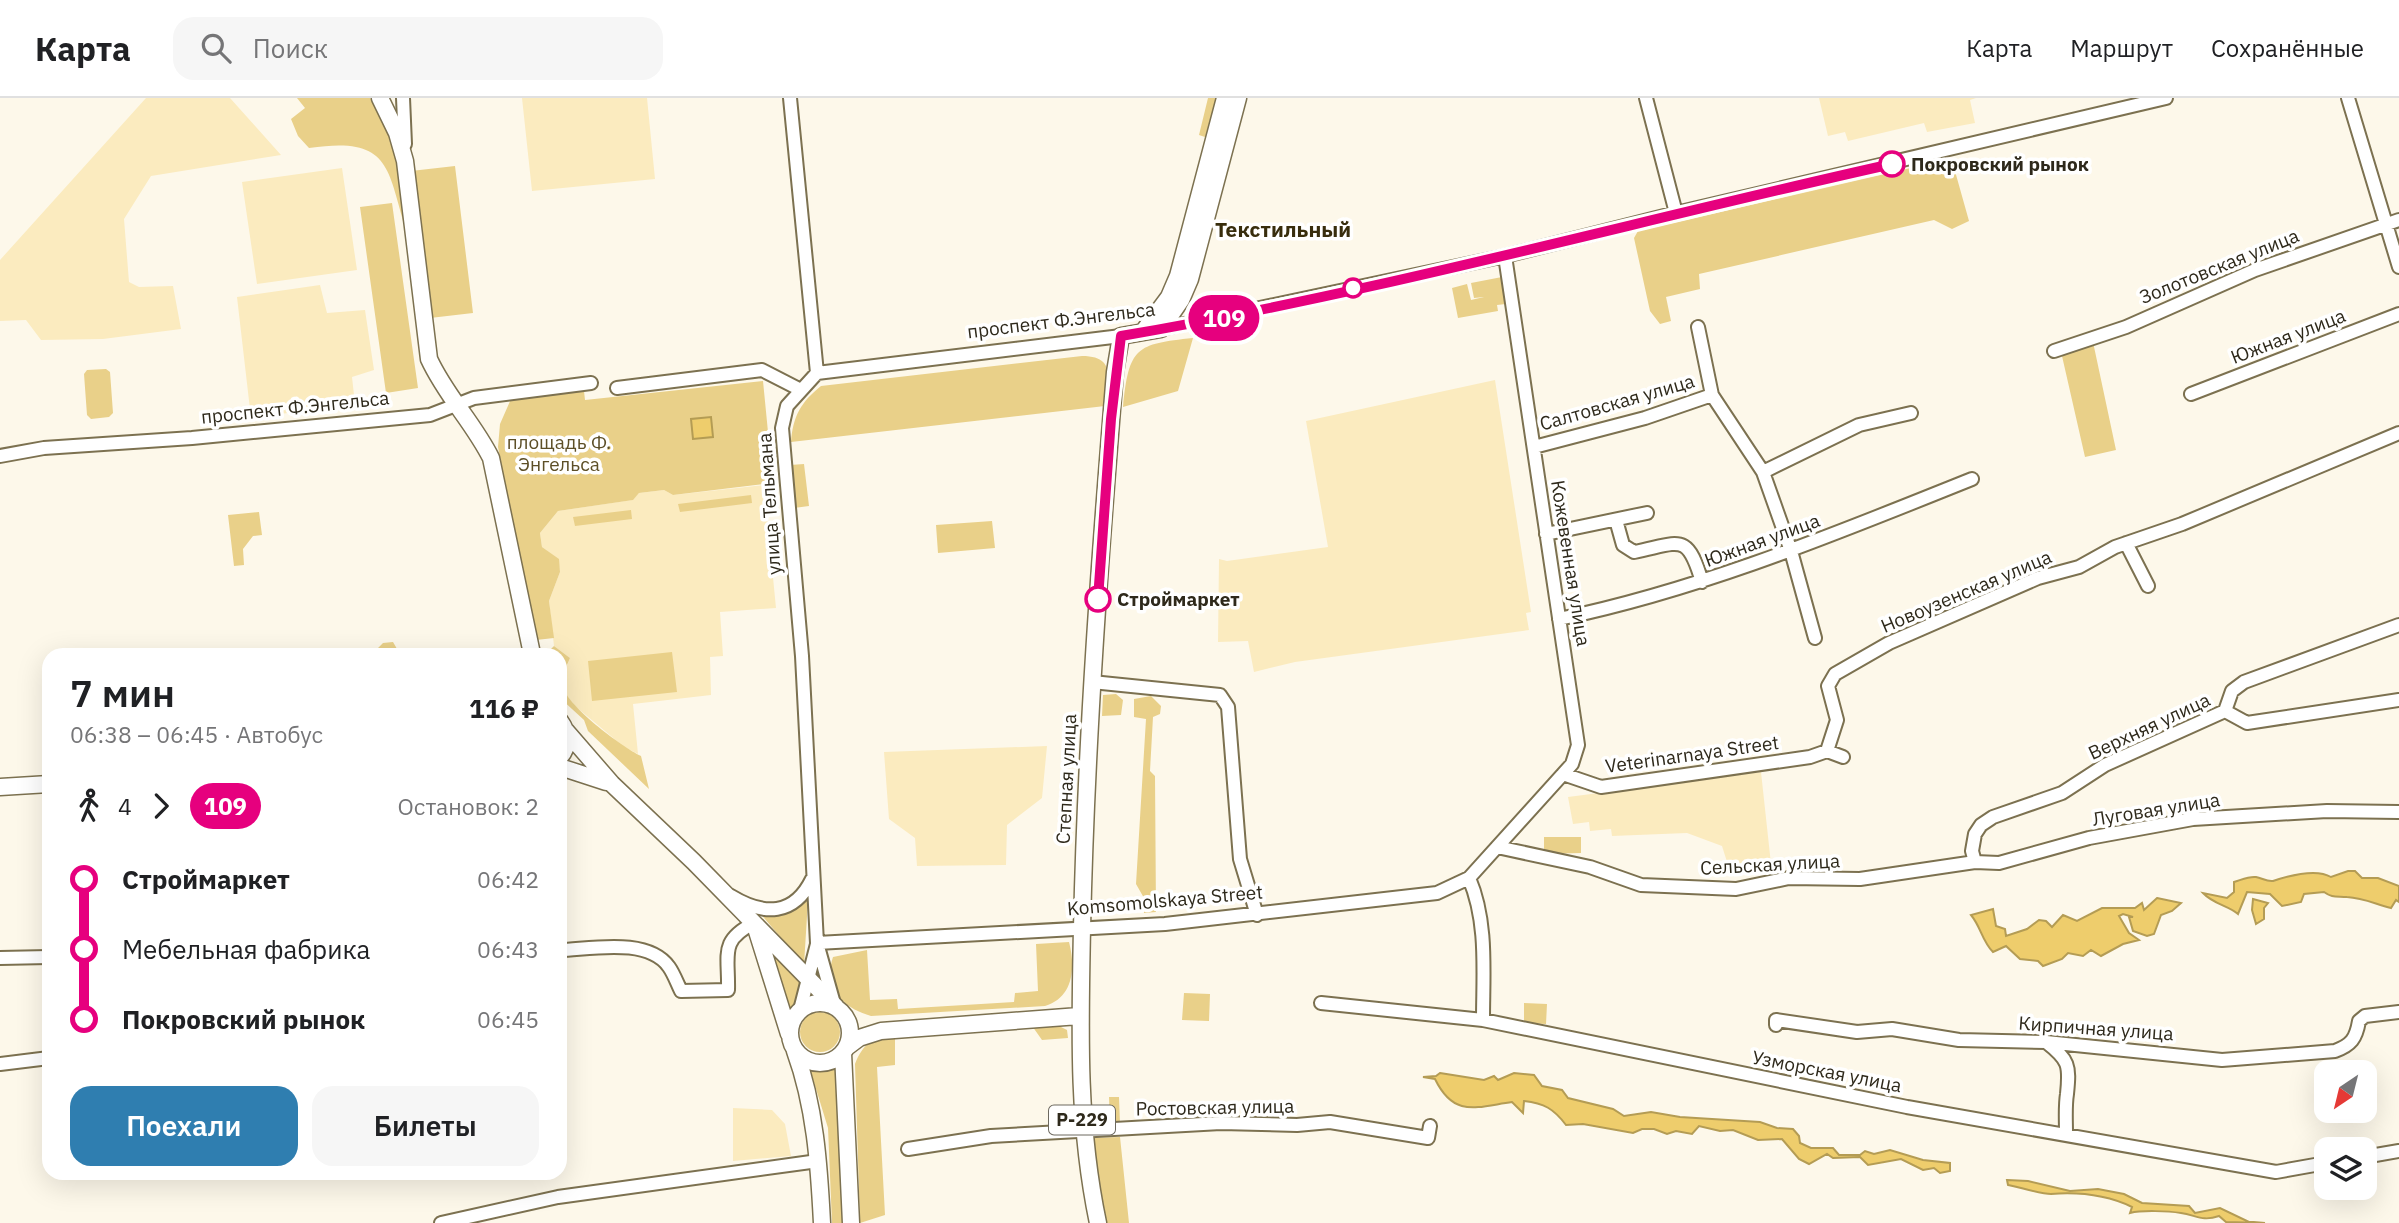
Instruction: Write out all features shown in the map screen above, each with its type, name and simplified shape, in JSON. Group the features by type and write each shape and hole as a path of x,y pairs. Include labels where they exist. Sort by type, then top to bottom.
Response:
{"main road":[{"path":"380,98 397,133 405,161 429,359 453,404 477,430 491,458 531,648"},
{"path":"1143,332 1169,298 1178,276 1225,98"},
{"path":"1161,329 1181,300 1190,279 1238,98"},
{"name":"проспект Ф.Энгельса","path":"1121,336 1161,329"},
{"name":"Степная улица","path":"1098,1223 1082,1130 1079,1016 1084,826 1092,682 1111,419 1121,336"},
{"path":"567,731 612,784 836,1007"},
{"path":"567,769 612,784"},
{"path":"0,787 42,784"},
{"path":"754,923 804,1075 818,1161 822,1223"},
{"path":"800,1010 817,1003 836,1007"},
{"name":"улица Тельмана","path":"836,1007 848,1020"},
{"name":"улица Тельмана","path":"792,1044 790,1027 800,1010"},
{"path":"792,1044 808,1061 818,1063 834,1060 859,1038 881,1031 1079,1016"},
{"path":"848,1020 881,1031"},
{"path":"848,1020 851,1032 845,1050 851,1223"}],"street":[{"path":"403,98 405,161"},
{"path":"795,98 817,373"},
{"path":"1646,98 1676,213"},
{"name":"проспект Ф.Энгельса","path":"1161,329 1505,256 2128,102 2166,98"},
{"path":"2348,98 2394,222 2399,267"},
{"name":"Золотовская улица","path":"2054,351 2126,327 2255,270 2394,222"},
{"name":"Кожевенная улица","path":"1497,847 1572,764 1578,745 1505,256"},
{"name":"Южная улица","path":"2191,394 2399,314"},
{"path":"1698,327 1712,394 1763,472 1791,551 1815,638"},
{"name":"проспект Ф.Энгельса","path":"817,373 1121,336"},
{"path":"617,388 762,370 799,389"},
{"name":"улица Тельмана","path":"817,373 799,389 787,406 782,428 802,656 817,943 836,1007"},
{"name":"проспект Ф.Энгельса","path":"0,456 44,448 192,438 430,415 474,398 591,383"},
{"name":"Салтовская улица","path":"1534,447 1644,418 1712,394"},
{"path":"1763,472 1859,425 1911,413"},
{"name":"Новоузенская улица","path":"1826,751 1836,720 1828,686 1835,674 1889,643 2038,578 2079,567 2126,543 2182,524 2399,433"},
{"name":"Южная улица","path":"1559,619 1702,582 1791,551 1972,479"},
{"path":"1546,534 1647,513"},
{"path":"1616,520 1623,545 1634,552 1674,544 1689,548 1694,552 1702,582"},
{"path":"2126,543 2148,586"},
{"name":"Верхняя улица","path":"1975,862 1972,851 1975,834 1981,825 1993,817 2062,793 2105,765 2225,711 2232,691 2244,682 2399,625"},
{"path":"1092,682 1220,695 1224,698 1228,707 1240,859 1257,915"},
{"path":"2225,711 2247,723 2399,700"},
{"path":"1826,751 1843,757"},
{"name":"Veterinarnaya Street","path":"1563,774 1601,787 1810,757 1826,751"},
{"name":"Луговая улица","path":"1923,870 1975,862 1999,863 2089,838 2193,819 2326,811 2399,812"},
{"name":"Komsomolskaya Street","path":"817,943 1082,929 1257,915 1437,894 1469,878 1497,847"},
{"name":"Сельская улица","path":"1497,847 1590,867 1640,885 1736,889 1789,878 1860,879 1923,870"},
{"path":"1469,878 1475,894 1482,933 1483,1020"},
{"path":"722,891 742,903 779,909 800,899 813,879"},
{"path":"567,950 630,948 656,955 668,965 681,991 728,990 729,941 735,933 754,923"},
{"name":"улица Тельмана","path":"800,1010 817,943"},
{"path":"0,958 42,957"},
{"name":"Узморская улица","path":"1321,1003 1483,1020 1907,1107 2276,1172 2314,1165"},
{"name":"Кирпичная улица","path":"1776,1025 1776,1020 1857,1032 1892,1029 1959,1040 2046,1042 2222,1060 2322,1052 2348,1046 2356,1036 2359,1021 2365,1016 2399,1012"},
{"path":"2046,1042 2063,1055 2070,1072 2066,1096 2066,1133"},
{"path":"0,1063 42,1059"},
{"name":"Ростовская улица","path":"908,1149 991,1136 1221,1123 1297,1125 1330,1122 1428,1138 1430,1126"},
{"path":"2377,1155 2399,1151"},
{"path":"441,1223 558,1196 818,1161"}],"shaded area":[{"path":"146,98 230,98 281,155 151,176 124,219 129,282 139,287 173,286 181,329 103,339 41,340 26,320 0,321 0,260"},
{"path":"522,98 647,98 655,179 532,191"},
{"path":"1819,98 1976,98 1970,100 1975,123 1927,132 1924,123 1848,141 1845,132 1828,136"},
{"path":"342,168 357,270 257,284 242,182"},
{"path":"320,285 327,313 365,310 374,370 352,377 355,404 251,418 237,297"},
{"path":"1495,380 1531,612 1526,613 1529,630 1295,662 1254,672 1248,641 1218,642 1219,559 1227,561 1328,547 1306,421"},
{"path":"711,417 713,437 693,439 691,419"},
{"path":"764,485 776,608 720,612 723,656 710,657 711,695 633,704 638,754 624,747 575,706 567,696 567,666 570,658 567,656 567,648 554,646 549,601 560,572 558,559 542,547 540,533 558,511 632,500 639,493 664,490 673,495"},
{"path":"1047,746 1042,798 1007,825 1006,865 917,866 915,838 889,819 884,752"},
{"path":"1761,772 1771,864 1728,865 1722,846 1687,833 1612,836 1611,829 1590,831 1589,822 1573,824 1568,797"},
{"path":"2355,871 2362,878 2378,878 2399,886 2399,902 2396,900 2391,908 2324,892 2304,894 2301,902 2282,906 2270,894 2247,892 2238,914 2203,893 2227,898 2234,892 2234,882 2251,877 2271,881 2310,873 2331,877"},
{"path":"2157,898 2181,903 2172,911 2161,915 2154,934 2147,936 2133,931 2129,917 2133,917 2123,914 2119,916 2129,933 2139,940 2123,944 2101,956 2091,950 2083,956 2068,953 2062,959 2043,966 2038,961 2020,959 2006,946 1993,952 1971,915 1993,909 1996,926 2005,929 2006,936 2027,929 2039,920 2046,921 2052,927 2063,915 2077,921 2102,908 2135,908 2142,903 2144,910"},
{"path":"2253,899 2268,903 2264,908 2264,919 2256,924 2252,910"},
{"path":"1440,1073 1484,1080 1494,1076 1498,1080 1514,1073 1534,1075 1542,1086 1562,1090 1568,1098 1613,1109 1624,1116 1651,1112 1680,1117 1760,1122 1777,1128 1793,1129 1799,1136 1800,1143 1811,1148 1833,1148 1839,1155 1860,1155 1865,1151 1874,1154 1890,1150 1923,1160 1950,1163 1950,1171 1940,1173 1934,1168 1923,1170 1901,1159 1868,1165 1860,1157 1833,1158 1827,1154 1809,1164 1799,1159 1782,1139 1758,1140 1733,1130 1720,1131 1699,1126 1692,1134 1676,1131 1667,1134 1654,1129 1642,1129 1633,1133 1583,1124 1566,1125 1548,1108 1524,1101 1523,1113 1512,1102 1467,1107 1450,1100 1435,1079 1423,1077"},
{"path":"733,1108 772,1110 785,1124 791,1156 733,1161"},
{"path":"2007,1180 2028,1181 2070,1191 2098,1189 2124,1194 2142,1203 2189,1206 2195,1213 2220,1208 2249,1222 2265,1223 2226,1222 2219,1216 2203,1218 2169,1212 2130,1213 2132,1207 2102,1197 2042,1193 2008,1185"}],"green space":[{"path":"297,98 370,98 387,130 397,163 407,234 389,174 381,161 371,152 356,147 309,148 298,136 291,119 305,108"},
{"path":"1208,98 1222,98 1211,139 1199,135"},
{"path":"1941,161 1953,164 1969,221 1952,229 1934,220 1699,274 1700,289 1666,297 1671,321 1660,324 1650,311 1634,238 1638,231"},
{"path":"455,166 473,313 430,318 411,171"},
{"path":"392,203 418,388 386,393 360,207"},
{"path":"1502,277 1506,304 1497,305 1498,311 1458,318 1452,288 1467,284 1471,300 1484,297 1474,298 1471,283"},
{"path":"1193,338 1178,391 1123,407 1128,372 1139,352 1159,343"},
{"path":"2093,342 2116,450 2085,457 2062,356"},
{"path":"1082,356 1101,360 1108,371 1105,406 791,442 799,410 821,386"},
{"path":"106,369 110,372 113,413 109,417 91,419 87,415 84,374 87,370"},
{"name":"площадь Ф. Энгельса","path":"763,381 773,483 673,495 664,490 639,493 633,500 558,511 540,533 542,547 559,559 560,572 549,601 554,638 536,640 498,447 500,424 511,399 584,391 585,400"},
{"path":"804,464 809,506 794,508 790,465"},
{"path":"751,495 752,503 680,512 678,504"},
{"path":"631,510 632,519 575,526 573,517"},
{"path":"259,512 262,535 253,536 243,549 244,565 234,566 228,515"},
{"path":"992,521 995,548 938,553 936,525"},
{"path":"393,642 396,648 378,648 383,643"},
{"path":"672,652 677,692 592,701 588,661"},
{"path":"567,694 595,724 641,756 649,789 588,731 584,720 567,704"},
{"path":"1116,694 1123,700 1121,715 1102,716 1103,695"},
{"path":"1151,696 1161,706 1160,714 1153,717 1150,771 1155,776 1156,912 1144,913 1144,898 1136,884 1146,719 1134,717 1134,699"},
{"path":"1544,837 1581,837 1581,853 1544,854"},
{"path":"808,900 804,965 759,912 787,912"},
{"path":"1069,942 1072,972 1067,989 1062,996 1045,1006 871,1016 851,1008 844,1002 837,995 831,978 833,957 867,950 870,1000 897,999 898,1009 1014,1002 1015,993 1038,991 1036,944"},
{"path":"768,944 802,979 791,1014"},
{"path":"1184,993 1210,994 1209,1021 1182,1020"},
{"path":"1524,1003 1547,1004 1546,1024 1524,1023"},
{"path":"820,1012 828,1013 834,1018 839,1024 839,1040 834,1046 828,1051 820,1052 812,1051 806,1046 801,1040 800,1032 801,1024 806,1018 812,1013"},
{"path":"1051,1022 1067,1030 1068,1038 1042,1040 1030,1023"},
{"path":"895,1035 895,1065 877,1067 885,1215 860,1223 855,1064 870,1042"},
{"path":"838,1064 843,1223 832,1223 828,1128 809,1066 827,1068"},
{"path":"1109,1097 1119,1097 1120,1124 1110,1124"},
{"path":"1120,1137 1129,1223 1107,1223 1091,1138"}],"bus line":[{"name":"109","path":"1098,599 1115,372 1121,336 1218,319 1505,256 1676,213 1892,164"}],"place":[{"name":"Покровский рынок","path":"1892,164"},
{"name":"Строймаркет","path":"1098,599"}],"district":[{"name":"Текстильный","path":"1283,230"}]}
